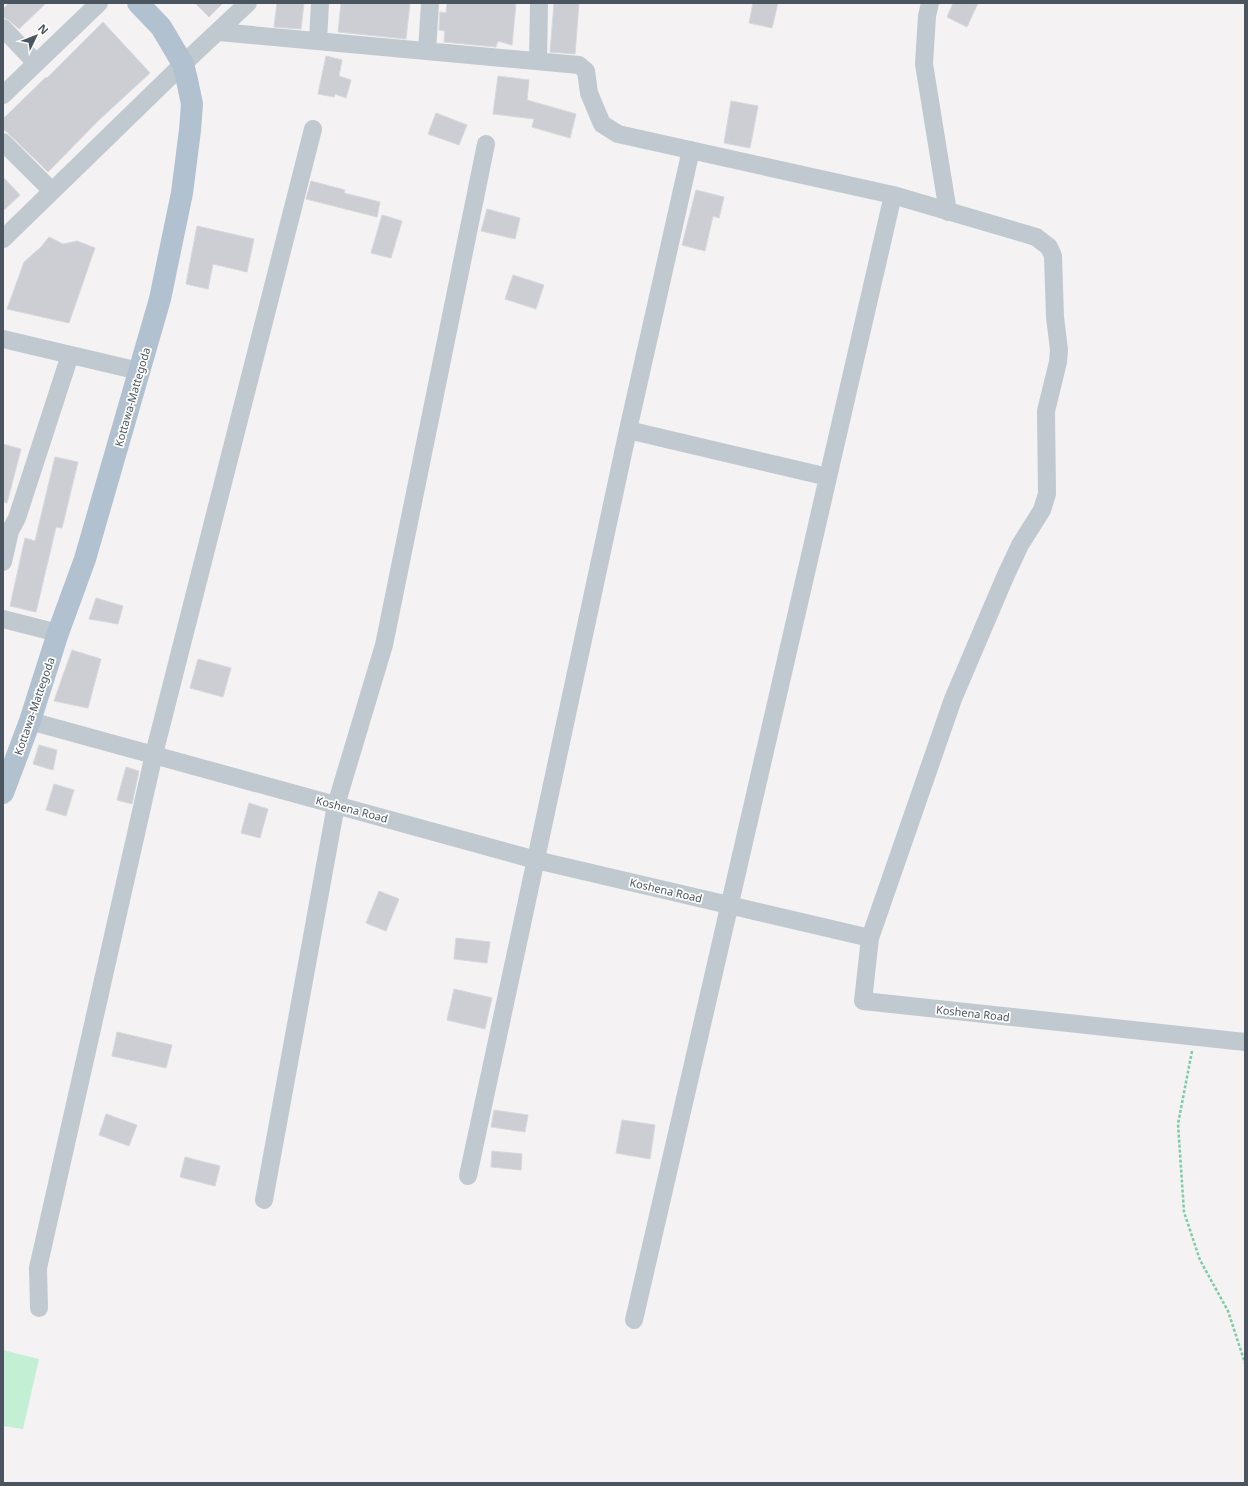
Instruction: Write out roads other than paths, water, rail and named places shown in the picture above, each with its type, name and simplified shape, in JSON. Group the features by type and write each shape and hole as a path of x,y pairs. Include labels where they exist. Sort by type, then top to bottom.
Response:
{"main road":[{"name":"Kottawa-Mattegoda","path":"3,794 30,721 58,633 85,559 160,298 182,193 192,104 183,64 161,27 138,3"}],"street":[{"path":"3,95 100,3"},
{"path":"3,239 248,3"},
{"path":"318,41 320,3"},
{"path":"427,51 430,3"},
{"path":"538,61 539,3"},
{"path":"930,3 927,16 924,64 948,212"},
{"path":"3,28 36,63"},
{"path":"219,32 579,65 586,71 589,93 602,124 618,134 893,195 1036,237 1049,247 1053,256 1055,317 1059,350 1058,362 1046,411 1047,494 1042,510 1020,545 1004,577 953,699 870,938"},
{"path":"39,1308 38,1268 154,754 313,129"},
{"path":"3,142 52,191"},
{"path":"264,1200 336,805 384,645 486,144"},
{"path":"468,1176 628,430 691,150"},
{"path":"634,1320 893,195"},
{"path":"3,339 139,371"},
{"path":"3,562 10,531 17,518 70,355"},
{"path":"628,430 828,476"},
{"path":"3,619 58,633"},
{"name":"Koshena Road","path":"30,721 536,860 870,938 863,1001 1195,1038 1245,1042"}]}
